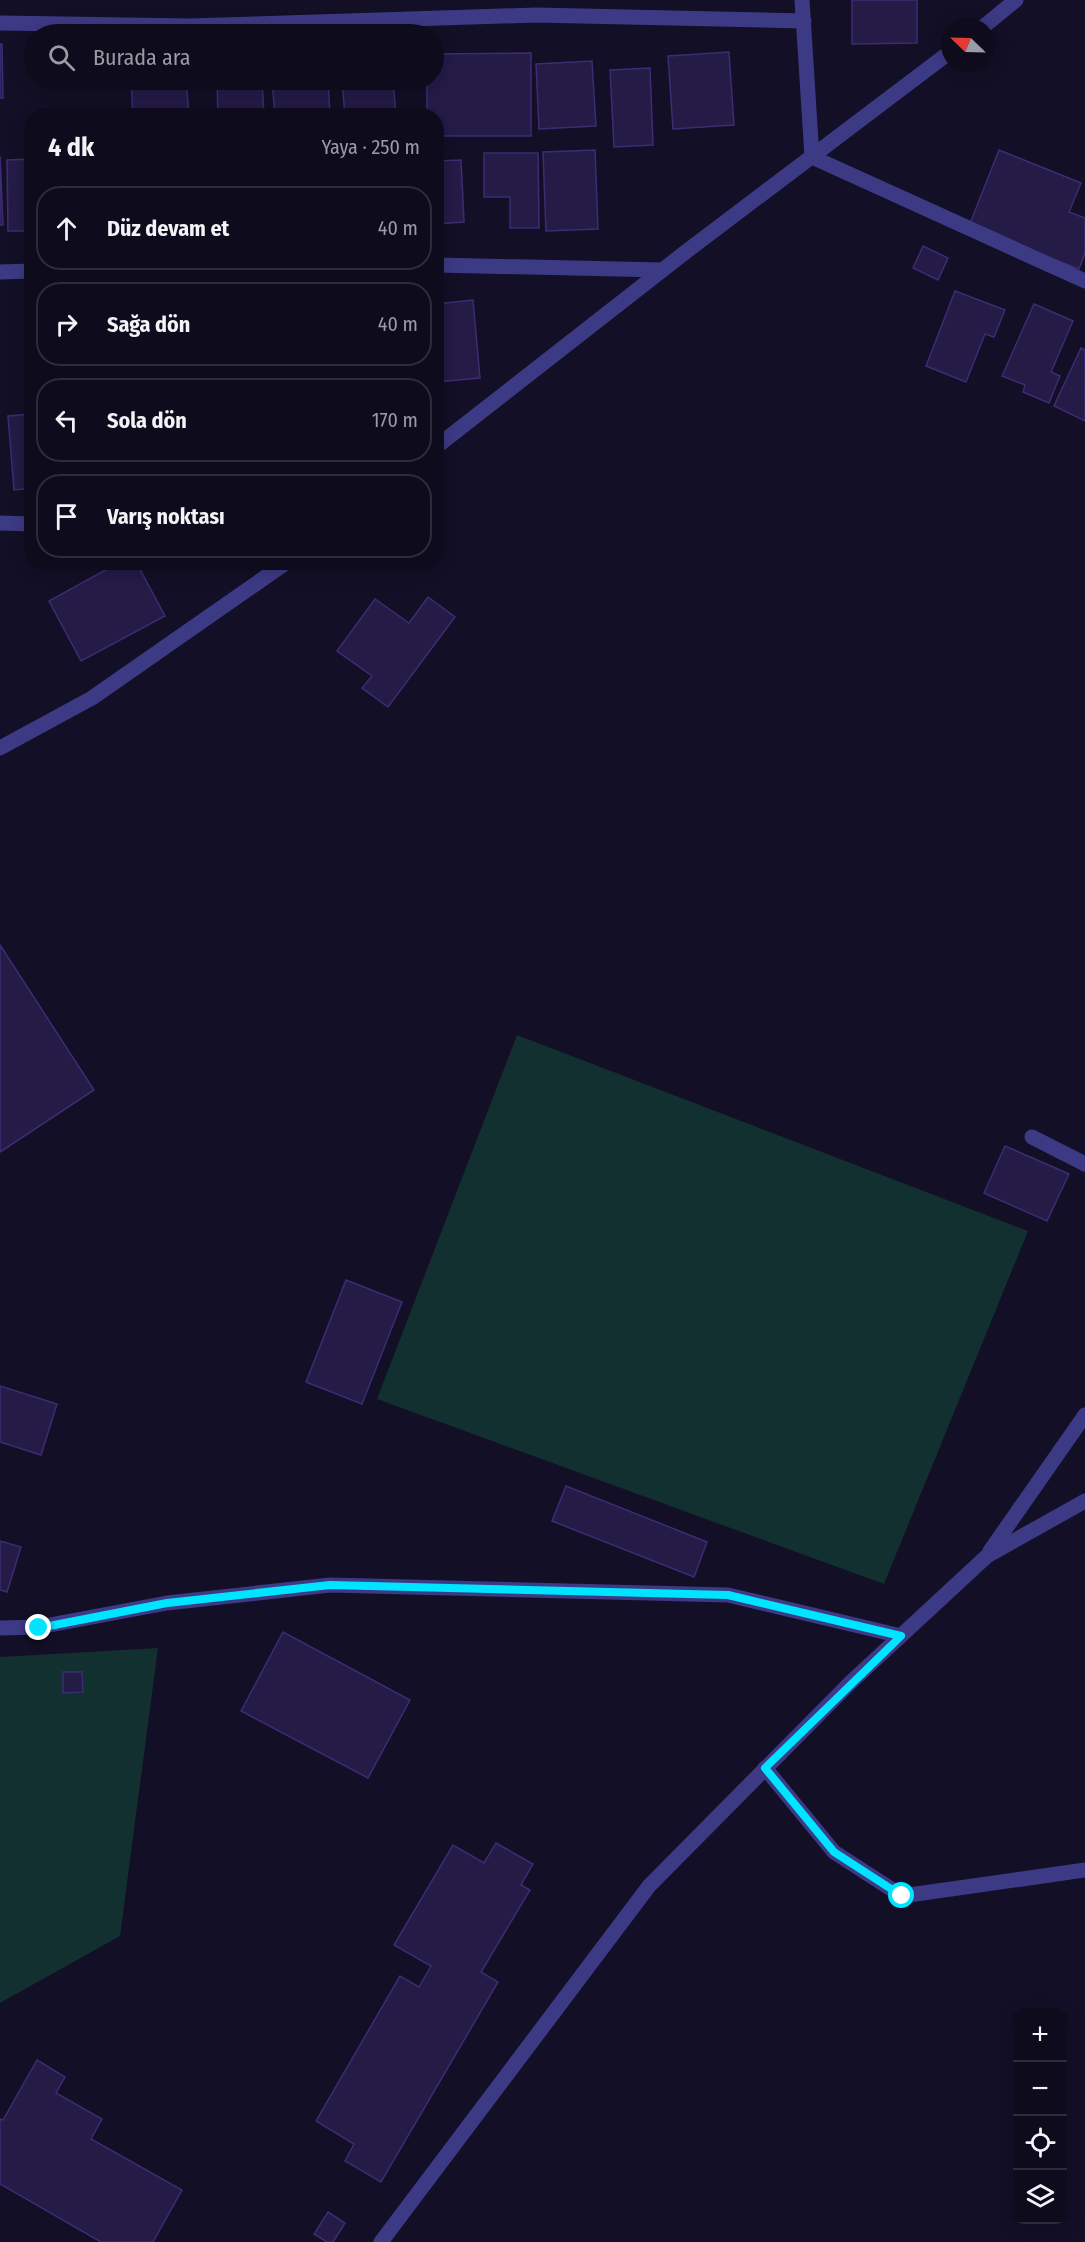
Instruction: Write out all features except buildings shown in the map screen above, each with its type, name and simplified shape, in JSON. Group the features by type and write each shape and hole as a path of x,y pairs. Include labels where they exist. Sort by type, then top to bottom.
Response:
{"street":[{"path":"802,0 812,157"},
{"path":"994,18 1016,0"},
{"path":"253,24 536,15 804,21"},
{"path":"0,23 63,24"},
{"path":"444,441 662,270 941,59"},
{"path":"812,157 1085,281"},
{"path":"444,265 662,270"},
{"path":"0,272 24,271"},
{"path":"0,523 24,524"},
{"path":"0,747 92,698 276,570"},
{"path":"1032,1137 1085,1164"},
{"path":"381,2242 649,1886 765,1768 987,1556 1085,1415"},
{"path":"987,1556 1085,1501"},
{"path":"0,1628 39,1628 167,1603 330,1585 728,1595 901,1636"},
{"path":"765,1768 834,1852 902,1896 1085,1870"}],"green space":[{"path":"517,1035 1028,1231 884,1584 377,1399"},
{"path":"158,1648 120,1936 0,2003 0,1657"}],"route":[{"path":"39,1628 167,1603 330,1585 728,1595 901,1636 851,1682 765,1768 834,1852 902,1896"}]}
